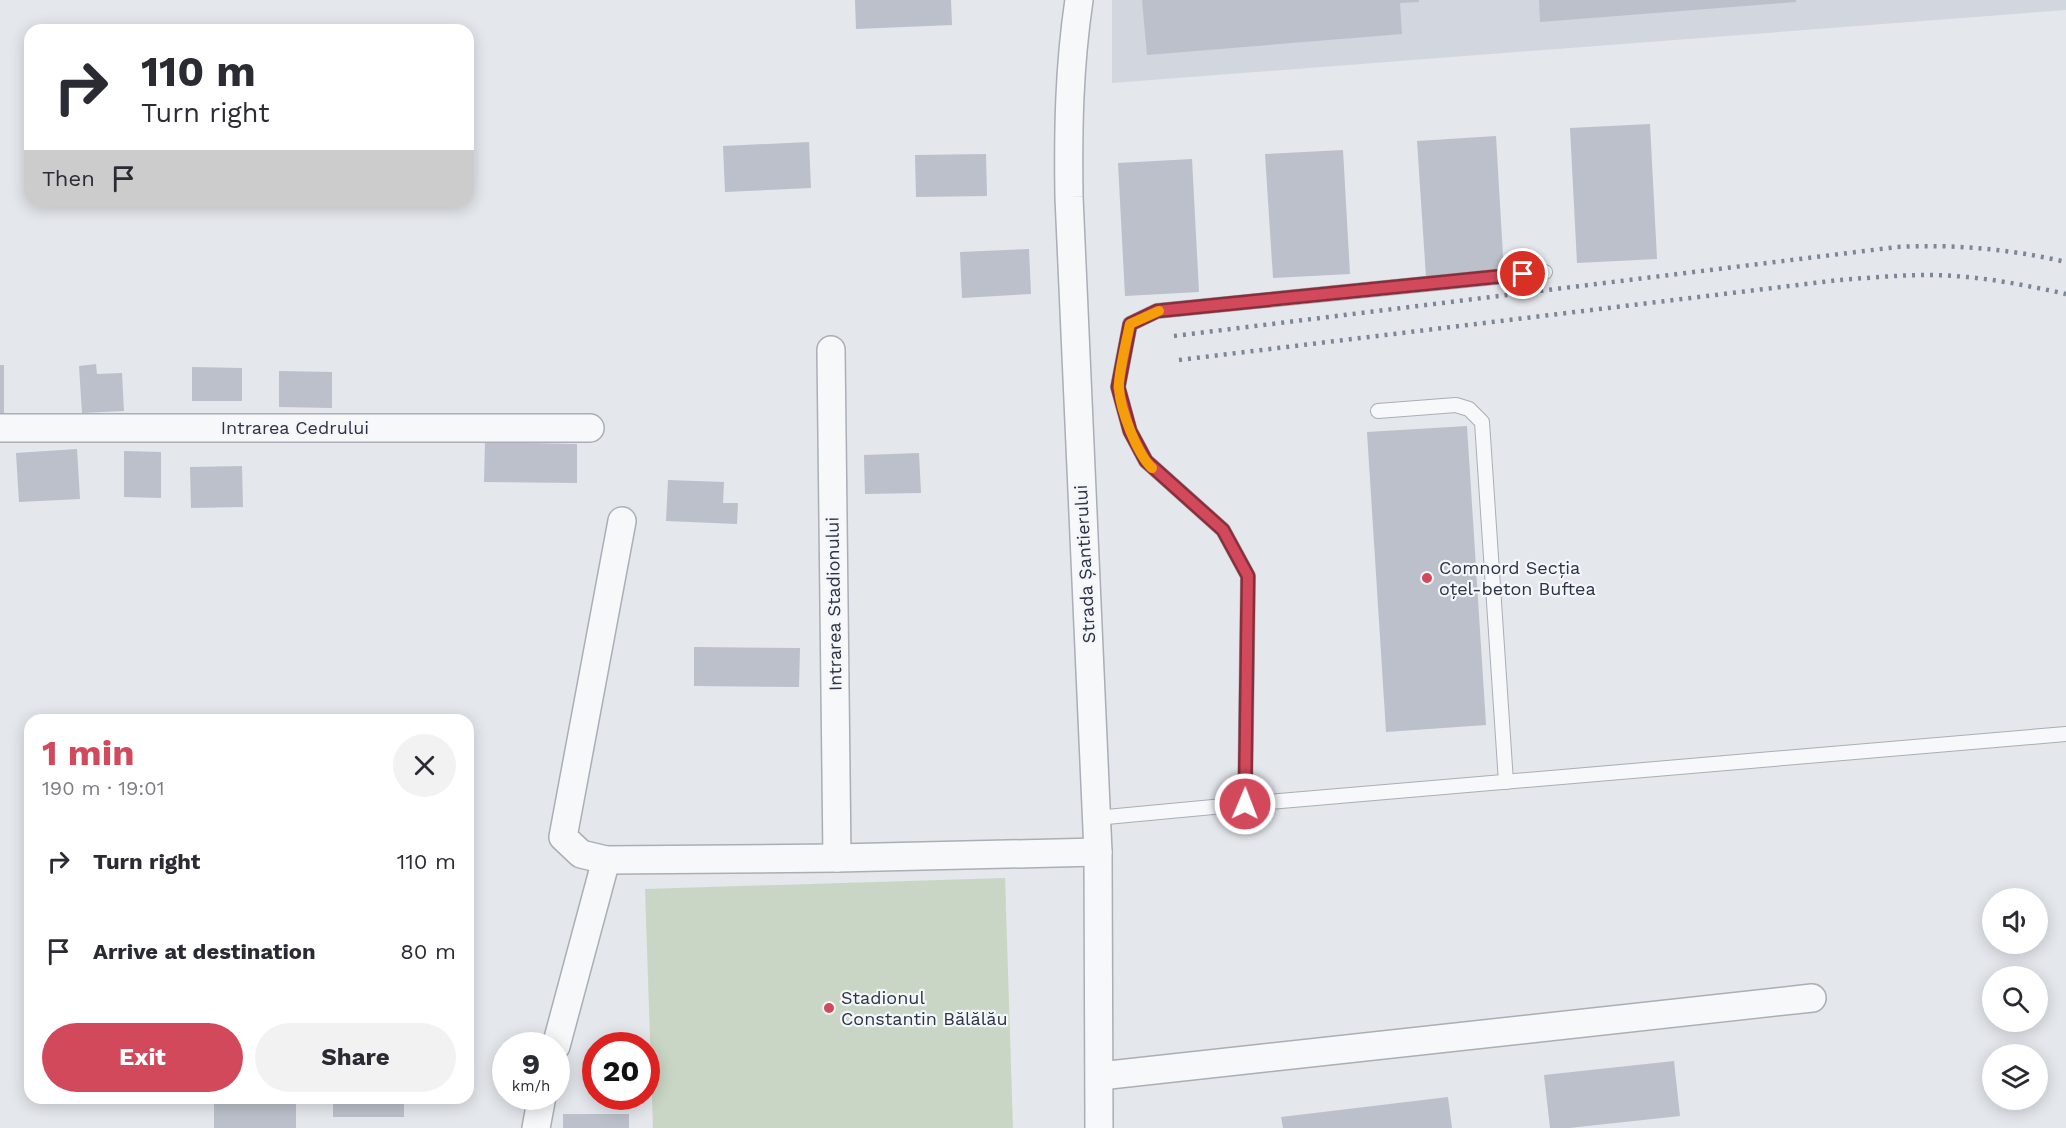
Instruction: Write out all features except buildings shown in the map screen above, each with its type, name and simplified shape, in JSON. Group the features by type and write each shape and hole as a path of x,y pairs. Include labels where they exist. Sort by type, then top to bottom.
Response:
{"street":[{"name":"Strada Șantierului","path":"1079,0 1072,50 1068,118 1069,197 1098,852 1099,1128"},
{"name":"Intrarea Stadionului","path":"831,350 837,858"},
{"name":"Intrarea Cedrului","path":"0,428 590,428"},
{"path":"622,521 563,837 581,854 606,860 1098,852"},
{"path":"560,1032 606,860"},
{"path":"1100,1076 1812,998"},
{"path":"536,1128 539,1110"}],"lane":[{"path":"1245,804 1248,576 1223,530 1146,461 1130,431 1118,387 1130,324 1157,311 1545,272"},
{"path":"1378,411 1456,405 1468,409 1482,422 1506,782"},
{"path":"1096,818 2066,734"}],"shaded area":[{"path":"1112,0 2066,0 2066,10 1112,83"}],"green space":[{"name":"Stadionul Constantin Bălălău","path":"1005,878 1013,1128 653,1128 652,1110 660,1110 660,1032 650,1032 645,889"}],"railway":[{"path":"1174,336 1897,247 1982,248 2066,262"},
{"path":"1179,360 1839,280 1927,275 1980,278 2066,294"}],"slow traffic":[{"path":"1152,468 1130,431 1118,387 1130,324 1159,311"}],"place":[{"name":"Comnord Secția oțel-beton Buftea","path":"1427,578"},
{"name":"Stadionul Constantin Bălălău","path":"829,1008"}],"route":[{"path":"1245,804 1248,576 1223,530 1146,461 1130,431 1118,387 1130,324 1157,311 1523,274"}]}
